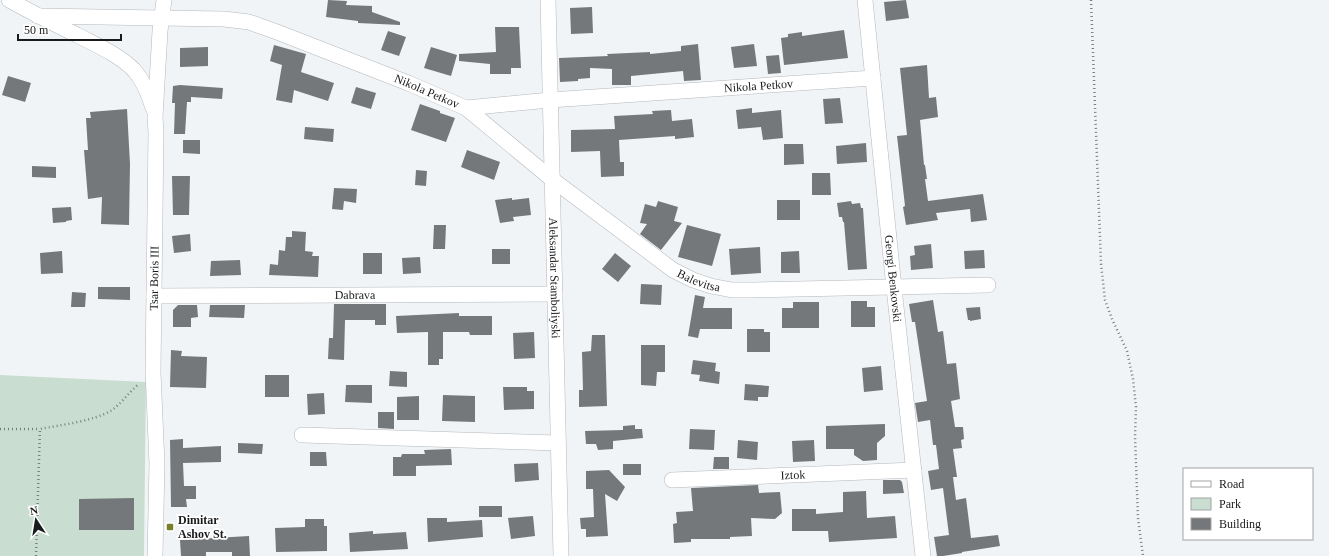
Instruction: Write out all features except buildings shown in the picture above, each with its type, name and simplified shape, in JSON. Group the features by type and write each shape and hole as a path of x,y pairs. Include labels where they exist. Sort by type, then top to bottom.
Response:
{"street":[{"path":"9,0 122,60 135,71 149,96 155,117"},
{"name":"Tsar Boris III","path":"156,556 157,464 153,372 155,117 160,31 164,0"},
{"name":"Aleksandar Stamboliyski","path":"548,0 561,556"},
{"name":"Georgi Benkovski","path":"865,0 923,556"},
{"name":"Nikola Petkov","path":"38,16 224,19 249,22 408,83 466,108 550,100 872,78"},
{"name":"Balevitsa","path":"466,108 553,180 674,270 693,280 711,286 732,290 988,285"},
{"name":"Dabrava","path":"154,296 555,294"},
{"path":"302,435 558,443"},
{"name":"Iztok","path":"672,480 914,470"}],"path":[{"path":"1091,0 1101,264 1105,300 1127,351 1133,379 1136,407 1135,436 1138,511 1143,556"},
{"path":"0,429 40,429 71,423 111,411 153,372"},
{"path":"36,556 40,429"}],"green space":[{"path":"0,375 146,382 144,556 0,556"}],"place":[{"name":"Dimitar Ashov St.","path":"170,527"}]}
